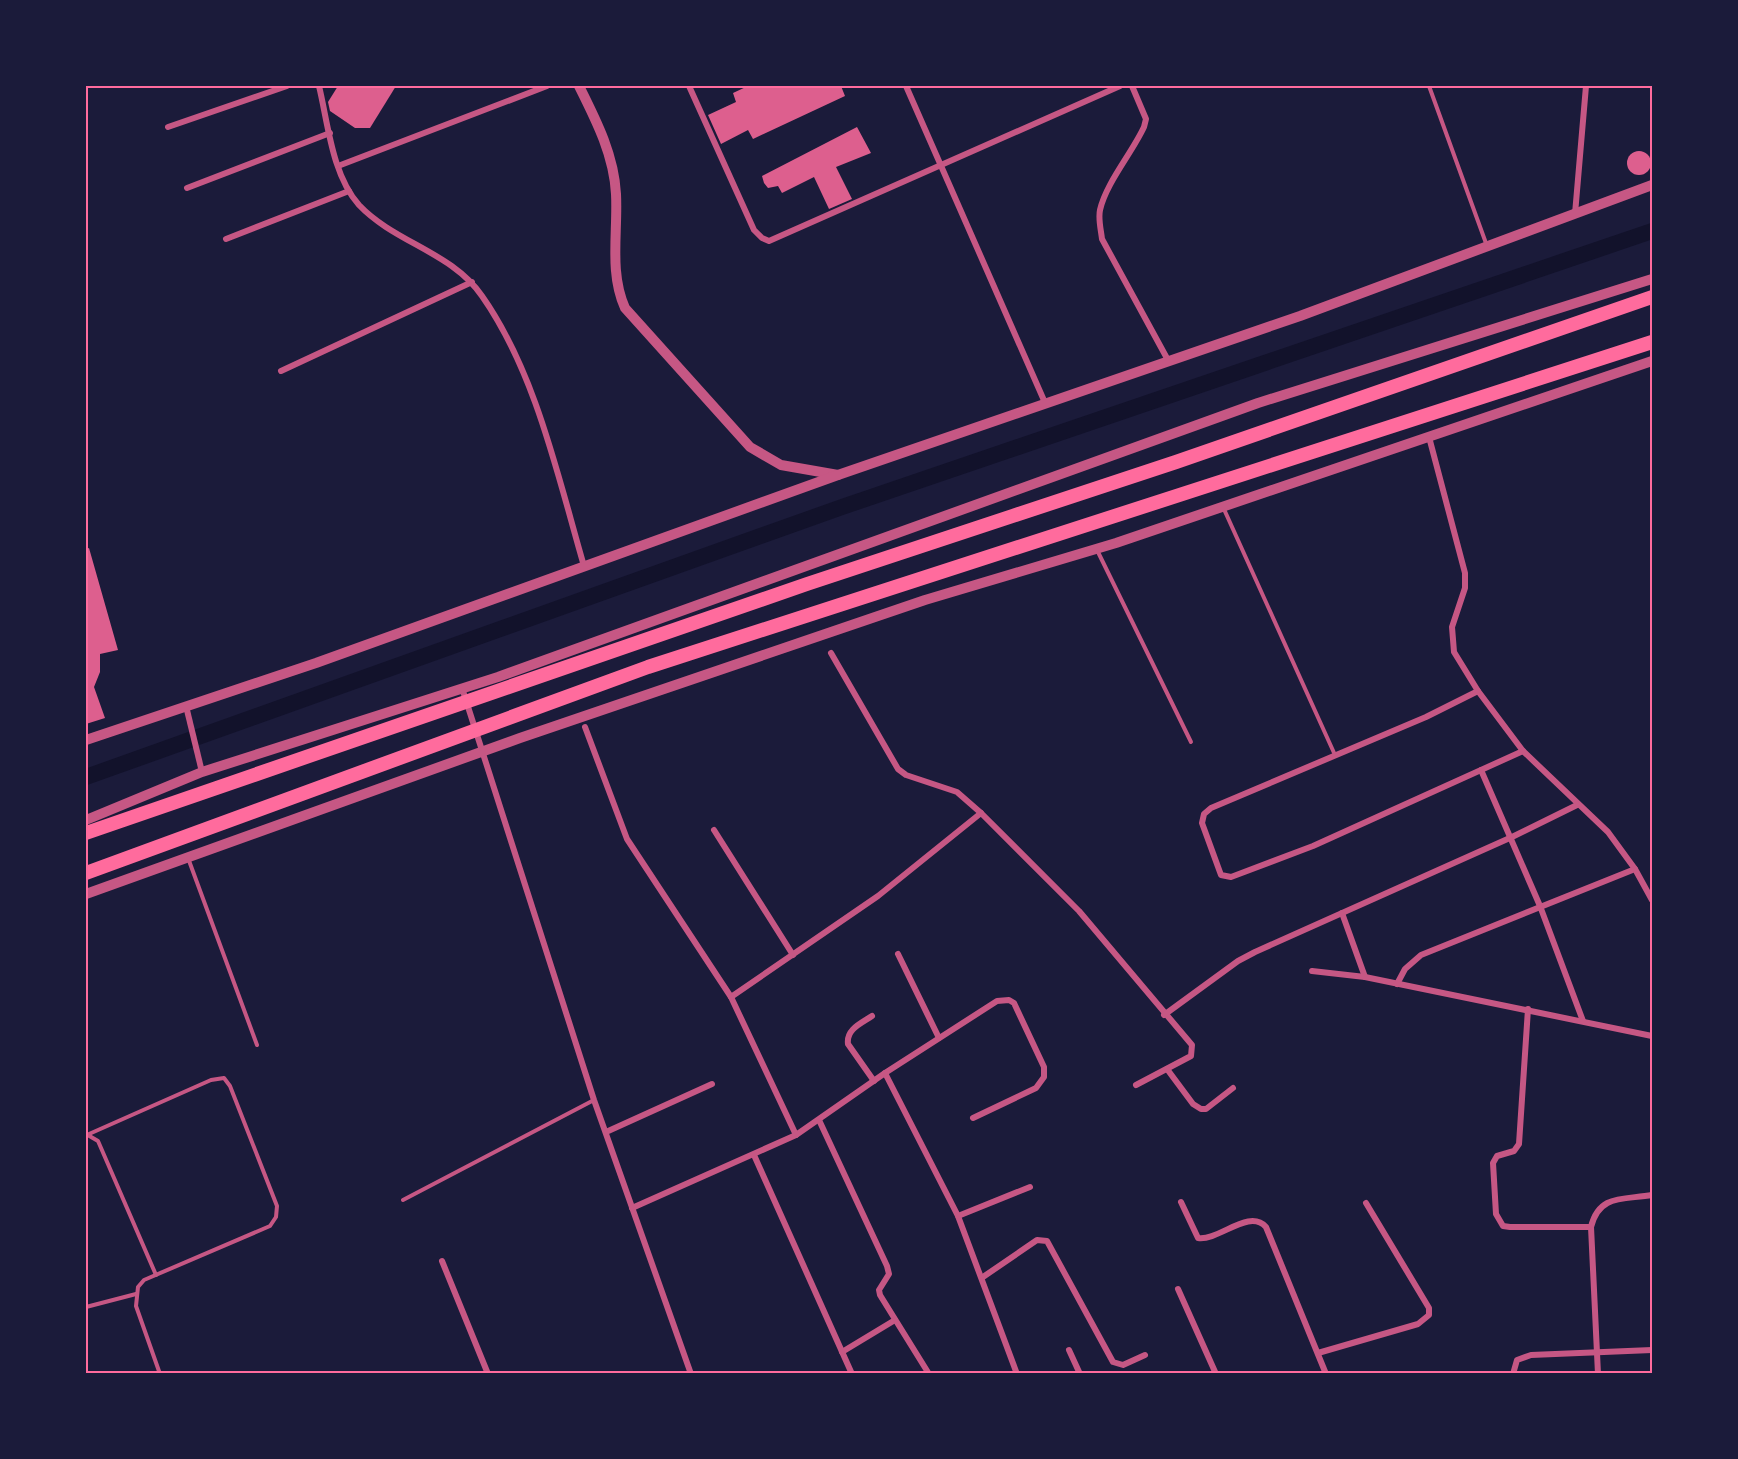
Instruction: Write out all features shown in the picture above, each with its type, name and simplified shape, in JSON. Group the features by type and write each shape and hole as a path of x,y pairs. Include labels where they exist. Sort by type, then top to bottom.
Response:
{"highway":[{"path":"86,833 807,584 1176,462 1653,297"},
{"path":"86,873 648,667 1653,342"}],"street":[{"path":"168,127 287,86"},
{"path":"319,86 338,165 349,191 359,205 377,219 459,270 483,296 508,340 540,416 584,566"},
{"path":"338,165 547,86"},
{"path":"579,86 606,143 612,165 616,193 616,277 618,292 625,308 750,447 781,465 838,475"},
{"path":"689,86 754,230 765,240 776,239 940,164 1120,86"},
{"path":"906,86 1046,406"},
{"path":"1132,86 1146,119 1144,127 1106,195 1100,211 1100,225 1102,238 1169,362"},
{"path":"1575,215 1586,86"},
{"path":"187,188 330,133"},
{"path":"86,740 316,663 838,475 1046,406 1653,185"},
{"path":"226,239 349,191"},
{"path":"86,820 201,767 462,688 1258,403 1653,279"},
{"path":"281,371 472,282"},
{"path":"86,894 482,753 925,600 1096,549 1653,362"},
{"path":"1428,436 1465,573 1465,588 1452,627 1451,640 1454,652 1478,691 1523,751 1577,805 1608,832 1635,869 1653,900"},
{"path":"831,653 897,769 906,775 957,792 981,813 1079,911 1191,1045 1193,1053 1136,1085"},
{"path":"462,688 594,1100 691,1374"},
{"path":"1478,691 1426,717 1211,808 1204,814 1202,823 1221,875 1231,877 1313,846 1523,751"},
{"path":"186,705 201,767"},
{"path":"585,727 627,839 731,997 796,1135"},
{"path":"1481,770 1512,837 1583,1021"},
{"path":"1164,1015 1238,961 1512,837 1577,805"},
{"path":"731,997 878,896 981,813"},
{"path":"714,830 793,955"},
{"path":"1397,984 1405,969 1421,955 1635,869"},
{"path":"1342,913 1365,977"},
{"path":"898,954 939,1038"},
{"path":"1312,971 1365,977 1653,1036"},
{"path":"632,1208 796,1135 885,1073 997,1001 1009,1000 1014,1004 1044,1067 1044,1077 1036,1088 973,1118"},
{"path":"1528,1009 1519,1144 1514,1151 1497,1156 1493,1162 1496,1214 1503,1226 1510,1227 1591,1227"},
{"path":"872,1016 852,1030 847,1039 848,1044 874,1081"},
{"path":"1167,1069 1193,1104 1201,1109 1206,1109 1233,1088"},
{"path":"885,1073 958,1216 1017,1374"},
{"path":"606,1132 712,1084"},
{"path":"819,1120 887,1266 889,1274 879,1292 929,1374"},
{"path":"754,1155 852,1374"},
{"path":"958,1216 1030,1187"},
{"path":"1598,1374 1591,1227 1595,1212 1604,1203 1653,1195"},
{"path":"1181,1202 1198,1238 1207,1238 1252,1221 1262,1222 1326,1374"},
{"path":"1317,1353 1418,1324 1429,1316 1429,1308 1366,1203"},
{"path":"982,1277 1037,1240 1047,1241 1113,1362 1123,1365 1144,1355"},
{"path":"442,1261 488,1374"},
{"path":"1178,1289 1216,1374"},
{"path":"842,1352 895,1320"},
{"path":"1069,1350 1080,1374"},
{"path":"1513,1374 1517,1360 1531,1355 1653,1350"}],"lane":[{"path":"1429,86 1487,247"},
{"path":"1222,506 1335,755"},
{"path":"1096,549 1191,742"},
{"path":"188,857 257,1045"},
{"path":"87,1134 217,1077 224,1078 230,1086 276,1199 276,1217 270,1226 144,1280 138,1287 136,1294 139,1318 160,1374"},
{"path":"403,1200 594,1100"},
{"path":"87,1134 98,1141 156,1275"},
{"path":"86,1307 136,1294"}],"building":[{"path":"338,86 396,86 370,128 355,128 330,111 328,102"},
{"path":"748,86 841,86 845,96 753,139 748,130 721,144 708,115 736,102 733,93"},
{"path":"857,127 871,153 836,167 852,199 829,209 814,177 782,193 778,186 768,188 764,183 762,176"},
{"path":"1639,151 1648,154 1651,163 1648,172 1639,175 1630,172 1627,163 1630,154"},
{"path":"89,548 118,650 100,654 100,672 94,687 105,718 86,724 86,549"}],"waterway":[{"path":"86,777 842,507 1652,231"}]}
